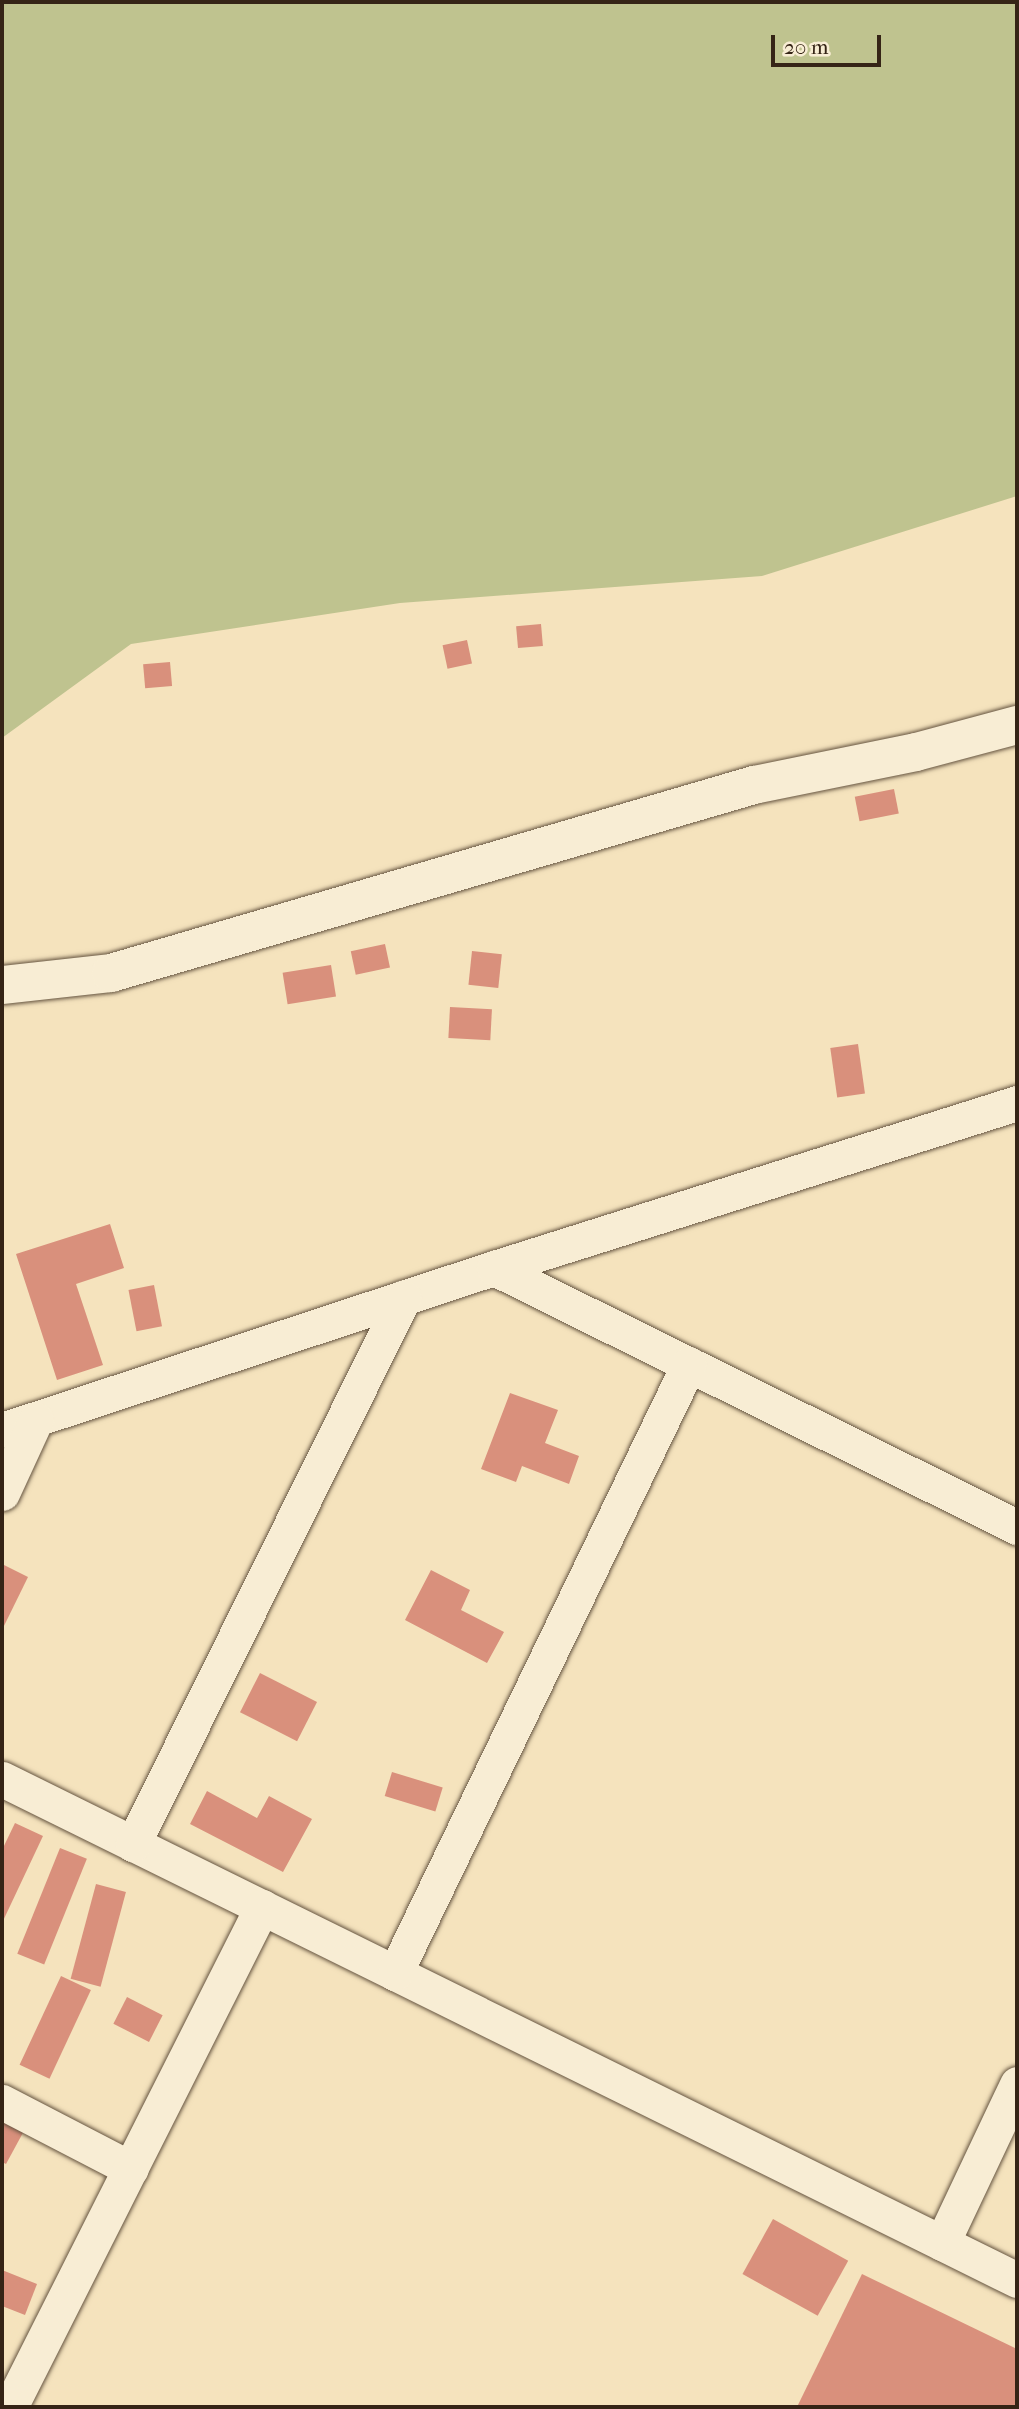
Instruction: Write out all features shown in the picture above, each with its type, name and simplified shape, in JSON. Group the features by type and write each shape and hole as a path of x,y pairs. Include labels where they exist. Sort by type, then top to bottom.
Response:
{"street":[{"path":"2,985 111,973 754,785 916,752 1017,725"},
{"path":"2,1430 494,1268 1017,1103"},
{"path":"494,1268 1017,1527"},
{"path":"133,1843 404,1297"},
{"path":"395,1973 689,1364"},
{"path":"2,1493 36,1419"},
{"path":"2,1779 1017,2280"},
{"path":"10,2407 262,1907"},
{"path":"942,2243 1017,2084"},
{"path":"2,2102 131,2168"}],"green space":[{"path":"2,2 1017,2 1017,496 762,576 400,603 131,644 2,738"}],"building":[{"path":"541,624 543,646 518,648 516,626"},
{"path":"467,640 472,663 448,669 443,645"},
{"path":"170,662 172,686 145,688 143,664"},
{"path":"894,789 899,814 860,821 855,797"},
{"path":"385,944 390,967 356,975 351,951"},
{"path":"472,951 502,954 498,988 468,985"},
{"path":"331,965 336,997 288,1004 283,973"},
{"path":"450,1007 492,1009 490,1040 448,1038"},
{"path":"858,1044 865,1094 837,1097 830,1048"},
{"path":"110,1224 124,1268 76,1284 103,1365 57,1380 16,1254"},
{"path":"154,1285 162,1326 136,1331 128,1290"},
{"path":"510,1393 558,1410 545,1443 579,1456 569,1484 522,1466 516,1482 481,1469"},
{"path":"2,1564 28,1577 2,1630"},
{"path":"431,1570 470,1590 461,1610 504,1632 487,1663 405,1620"},
{"path":"260,1673 317,1702 297,1741 240,1712"},
{"path":"392,1772 443,1787 435,1811 385,1796"},
{"path":"207,1791 257,1818 269,1796 312,1819 283,1872 190,1824"},
{"path":"15,1823 43,1836 2,1923 2,1850"},
{"path":"60,1848 87,1859 44,1965 17,1954"},
{"path":"96,1884 126,1892 101,1987 71,1979"},
{"path":"61,1976 91,1990 49,2079 20,2065"},
{"path":"127,1997 163,2015 149,2042 113,2024"},
{"path":"2,2116 25,2129 6,2164 2,2162"},
{"path":"773,2219 848,2261 818,2316 742,2274"},
{"path":"2,2270 37,2284 25,2315 2,2306"},
{"path":"862,2274 1017,2349 1017,2407 797,2407"}]}
